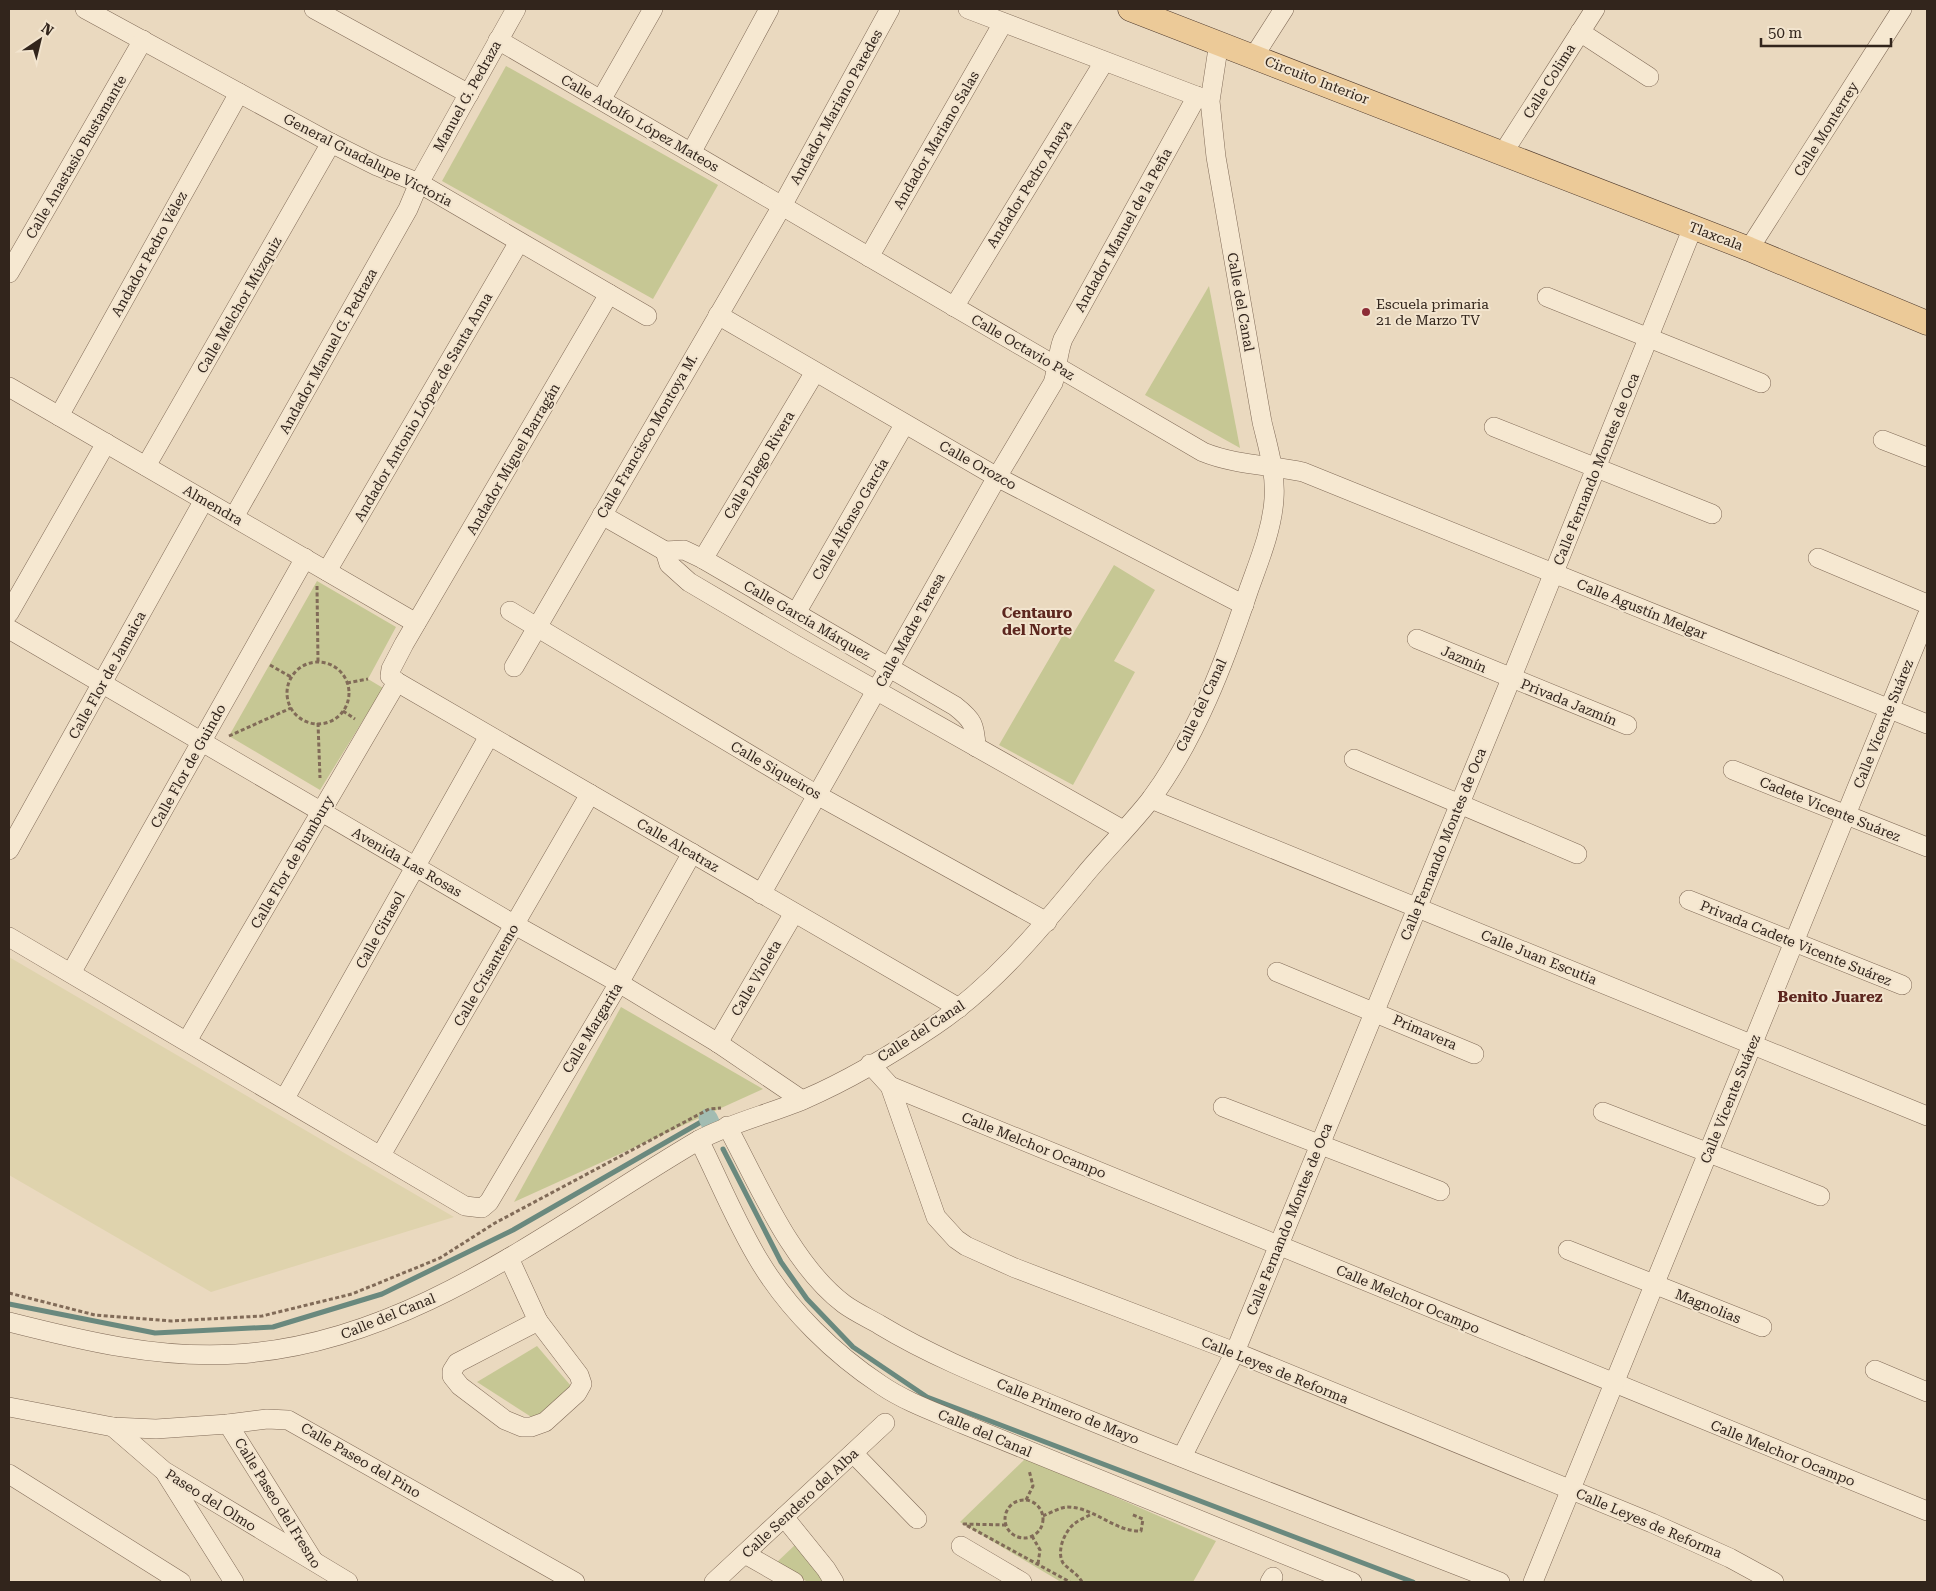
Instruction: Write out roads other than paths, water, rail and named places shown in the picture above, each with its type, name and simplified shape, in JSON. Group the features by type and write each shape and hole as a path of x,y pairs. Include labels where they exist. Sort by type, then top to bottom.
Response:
{"main road":[{"name":"Circuito Interior","path":"1130,9 1503,153"},
{"name":"Tlaxcala","path":"1503,153 1749,249 1927,323"}],"street":[{"name":"General Guadalupe Victoria","path":"85,9 330,143 376,166 419,183 648,316"},
{"path":"314,9 469,94"},
{"name":"Manuel G. Pedraza","path":"419,183 516,9"},
{"path":"600,100 653,9"},
{"path":"692,153 770,9"},
{"name":"Andador Mariano Paredes","path":"782,206 890,9"},
{"path":"968,9 1204,99"},
{"path":"1254,56 1284,9"},
{"name":"Calle Colima","path":"1503,153 1595,9"},
{"name":"Calle Monterrey","path":"1749,249 1902,9"},
{"name":"Andador Mariano Salas","path":"870,257 1003,23"},
{"path":"1580,32 1648,77"},
{"name":"Calle Anastasio Bustamante","path":"9,273 14,251 143,40"},
{"name":"Calle Adolfo López Mateos","path":"498,40 782,206"},
{"name":"Calle del Canal","path":"9,1322 112,1347 162,1353 258,1353 315,1342 375,1324 459,1286 508,1258 699,1140 727,1126 802,1100 830,1087 932,1028 959,1008 1007,965 1047,922 1151,799 1174,761 1210,692 1244,605 1271,521 1274,498 1272,465 1262,422 1216,157 1204,99 1219,42"},
{"name":"Andador Pedro Anaya","path":"954,307 1104,62"},
{"name":"Andador Pedro Vélez","path":"59,416 239,93"},
{"name":"Andador Manuel de la Peña","path":"1056,366 1063,339 1204,99"},
{"name":"Calle Melchor Múzquiz","path":"146,466 330,143"},
{"name":"Andador Manuel G. Pedraza","path":"234,517 408,209 419,183"},
{"name":"Calle Octavio Paz","path":"782,206 1203,452 1233,462 1272,465"},
{"name":"Calle Francisco Montoya M.","path":"514,667 782,206"},
{"name":"Calle Fernando Montes de Oca","path":"1182,1457 1234,1352 1320,1145 1554,574 1693,227"},
{"name":"Andador Antonio López de Santa Anna","path":"322,576 519,242"},
{"name":"Andador Miguel Barragán","path":"397,682 390,676 391,669 416,623 609,294"},
{"path":"1547,297 1762,383"},
{"name":"Calle Orozco","path":"718,315 997,477 1244,605"},
{"name":"Calle Madre Teresa","path":"761,894 997,477 1053,382 1057,372 1056,366"},
{"name":"Calle Diego Rivera","path":"703,559 815,372"},
{"name":"Almendra","path":"9,387 305,558 322,576 416,623"},
{"name":"Calle Alfonso García","path":"796,613 904,424"},
{"path":"1494,427 1712,514"},
{"path":"1884,440 1927,457"},
{"path":"9,613 106,443"},
{"name":"Calle Agustín Melgar","path":"1272,465 1303,472 1927,724"},
{"name":"Calle Flor de Jamaica","path":"9,850 204,500"},
{"name":"Calle García Márquez","path":"602,515 665,551 684,550 703,559 968,716 975,728 976,747"},
{"name":"Calle García Márquez","path":"665,551 669,564 689,582 1123,830"},
{"name":"Calle Flor de Guindo","path":"71,973 305,558"},
{"path":"1818,558 1927,604"},
{"name":"Calle Siqueiros","path":"510,611 817,795 1047,922"},
{"name":"Calle Vicente Suárez","path":"1534,1582 1927,616"},
{"name":"Avenida Las Rosas","path":"9,628 515,925 619,983 718,1043 802,1100"},
{"name":"Jazmín","path":"1417,639 1511,679"},
{"name":"Privada Jazmín","path":"1511,679 1627,726"},
{"name":"Calle Alcatraz","path":"397,682 959,1008"},
{"name":"Calle Flor de Bumbury","path":"187,1041 397,682"},
{"name":"Calle Girasol","path":"285,1098 489,736"},
{"path":"1354,759 1578,854"},
{"name":"Cadete Vicente Suárez","path":"1733,770 1927,847"},
{"name":"Calle Crisantemo","path":"381,1155 590,794"},
{"name":"Calle Juan Escutia","path":"1151,799 1927,1116"},
{"name":"Calle Margarita","path":"381,1155 465,1206 482,1208 489,1202 619,983 692,853"},
{"name":"Privada Cadete Vicente Suárez","path":"1689,900 1902,985"},
{"name":"Calle Violeta","path":"718,1043 794,913"},
{"path":"9,937 381,1155"},
{"name":"Primavera","path":"1277,972 1375,1011 1474,1054"},
{"name":"Calle Leyes de Reforma","path":"870,1064 890,1086 936,1217 956,1239 1015,1268 1234,1352 1571,1490 1730,1558 1774,1582"},
{"name":"Calle Melchor Ocampo","path":"890,1086 1927,1511"},
{"path":"1222,1107 1440,1191"},
{"path":"1603,1112 1820,1196"},
{"name":"Calle Primero de Mayo","path":"727,1126 780,1225 804,1261 822,1283 844,1304 908,1342 949,1362 1182,1457 1500,1582"},
{"name":"Calle del Canal","path":"699,1140 746,1236 774,1283 794,1308 834,1349 882,1386 913,1403 972,1428 1352,1582"},
{"name":"Magnolias","path":"1568,1250 1762,1327"},
{"path":"508,1258 538,1321 579,1375 582,1384 577,1393 545,1422 531,1427 505,1420 460,1386 452,1376 452,1371 457,1363 538,1321"},
{"path":"1875,1370 1927,1392"},
{"name":"Calle Paseo del Pino","path":"9,1407 113,1427 156,1429 272,1419 295,1423 575,1582"},
{"name":"Calle Sendero del Alba","path":"714,1582 885,1423"},
{"name":"Calle Paseo del Fresno","path":"228,1424 327,1582"},
{"name":"Paseo del Olmo","path":"113,1427 164,1471 348,1582"},
{"path":"853,1453 917,1519"},
{"path":"164,1471 234,1582"},
{"path":"9,1474 181,1582"},
{"path":"784,1517 826,1569 834,1582"},
{"path":"961,1546 1022,1582"},
{"path":"745,1554 794,1582"}],"waterway":[{"path":"9,1304 155,1333 273,1327 382,1294 513,1230 708,1118"},
{"path":"708,1118 715,1133"},
{"path":"723,1149 781,1262 807,1299 853,1347 927,1397 1413,1582"}],"place":[{"name":"Escuela primaria 21 de Marzo TV","path":"1366,312"}],"district":[{"name":"Centauro del Norte","path":"1037,622"},
{"name":"Benito Juarez","path":"1830,997"}]}
